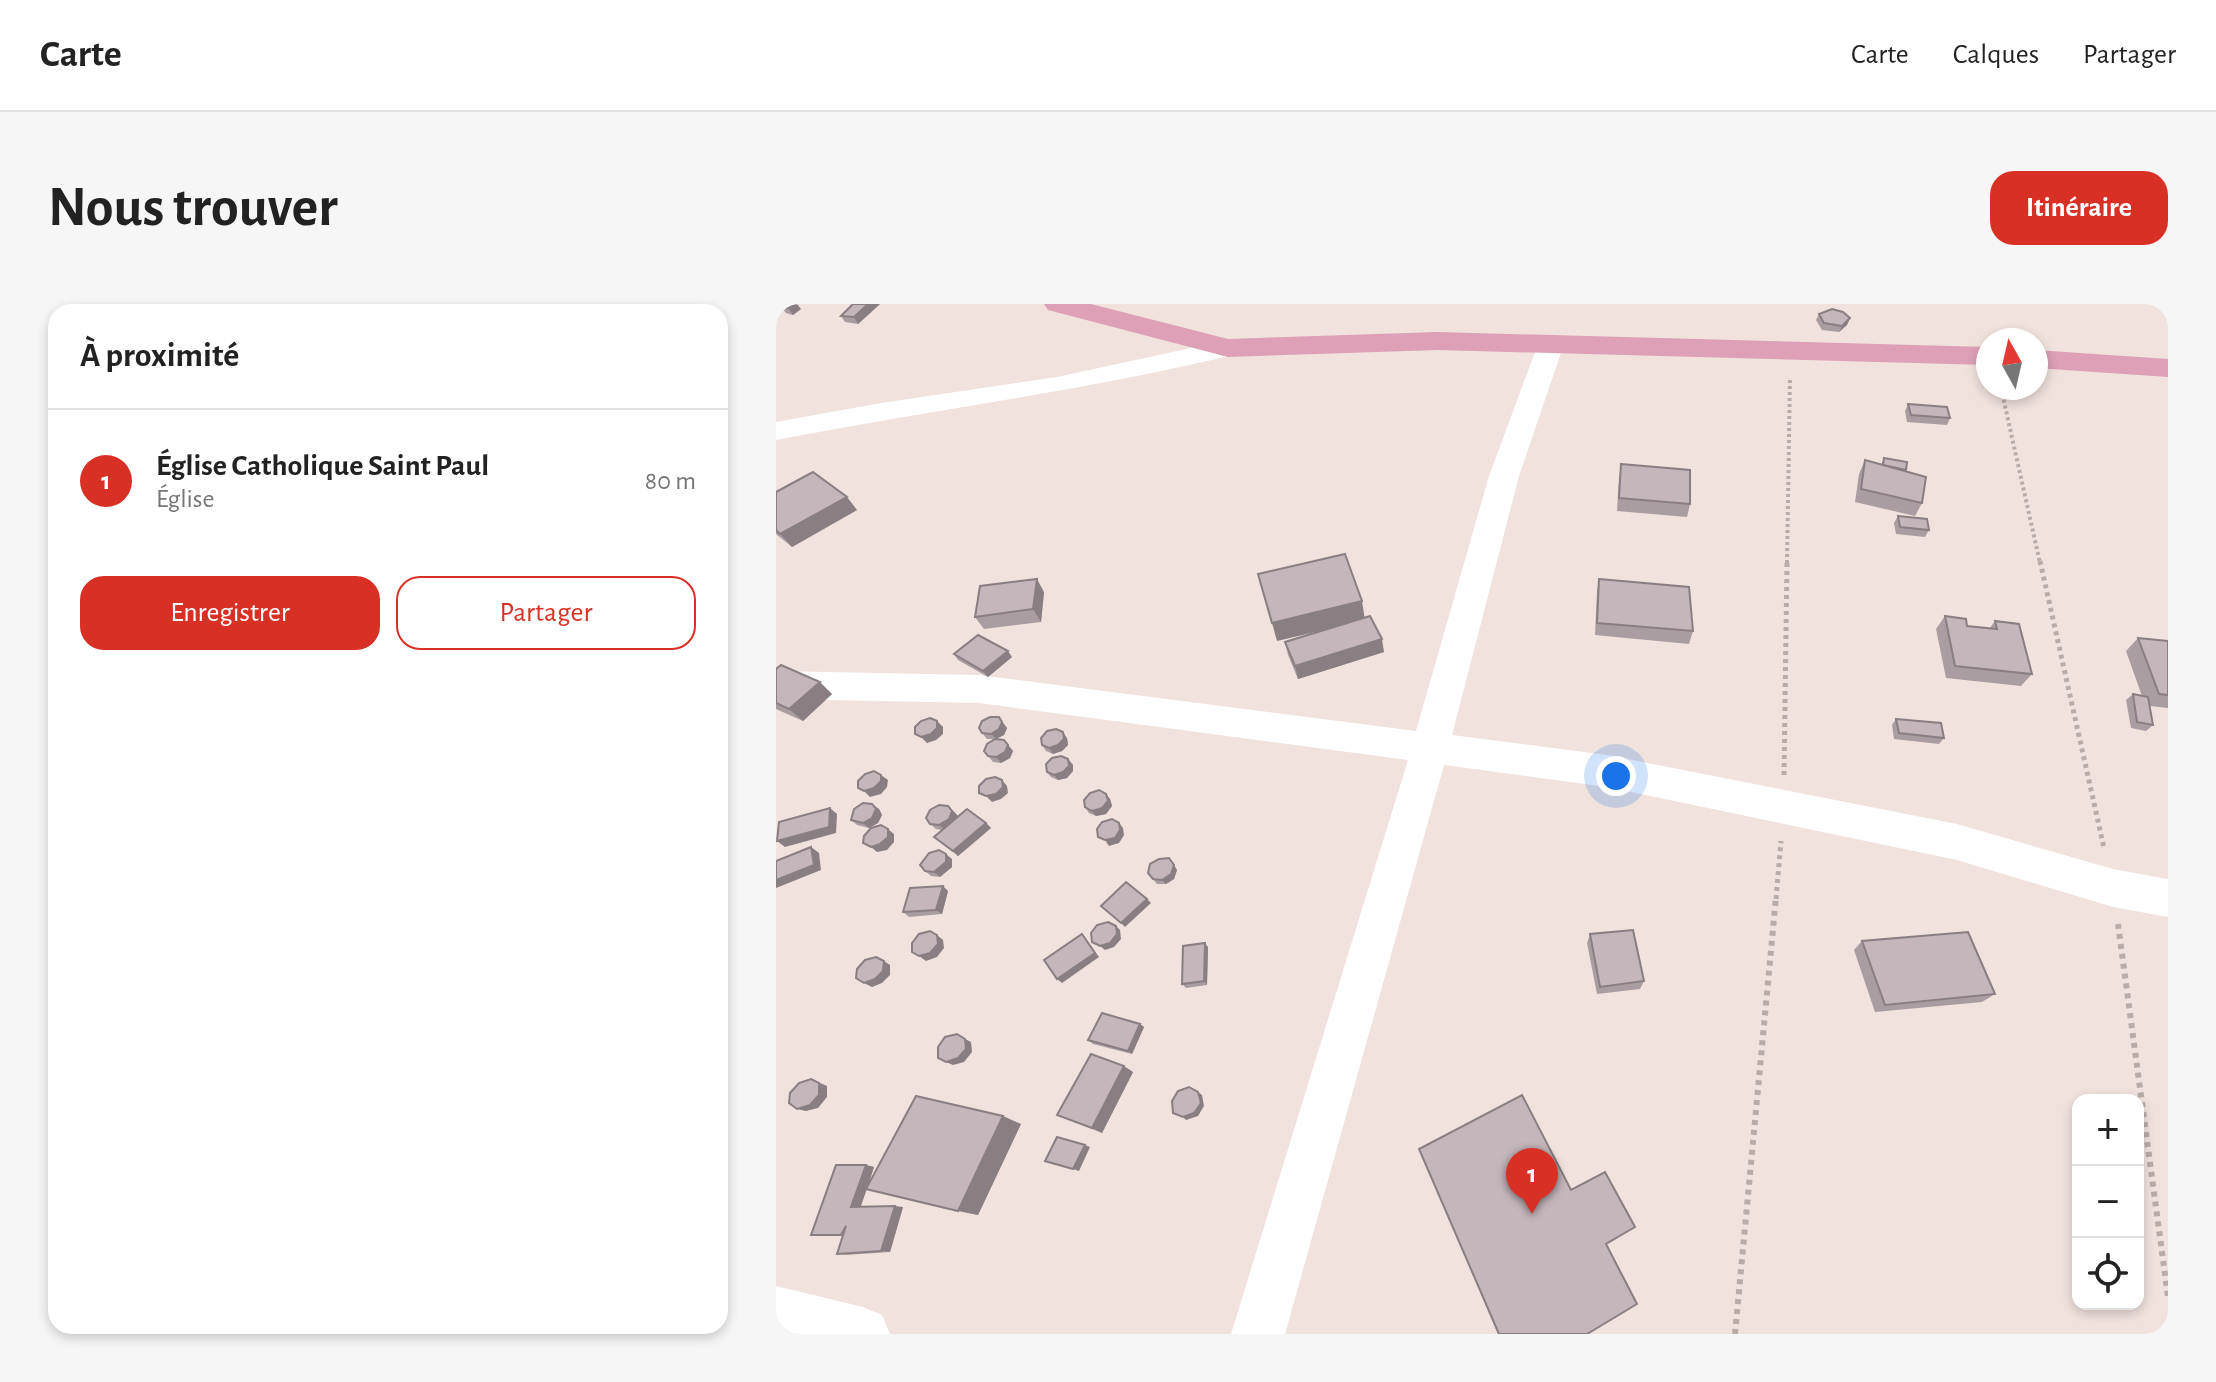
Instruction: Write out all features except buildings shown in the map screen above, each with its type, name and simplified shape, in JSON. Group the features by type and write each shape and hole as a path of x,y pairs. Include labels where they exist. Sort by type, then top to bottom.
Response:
{"main road":[{"path":"1058,304 1228,348 1438,341 1976,356"},
{"path":"2048,360 2168,368"}],"street":[{"path":"1258,1334 1430,749 1504,476 1551,344"},
{"path":"776,431 881,411 1057,385 1228,348"},
{"path":"776,685 979,689 1607,771 1957,842 2113,888 2168,898"},
{"path":"776,1313 863,1334"}],"path":[{"path":"1735,1334 1784,805 1791,352"},
{"path":"2004,400 2113,888 2168,1297"}],"place":[{"name":"Église Catholique Saint Paul","path":"1532,1214"}]}
